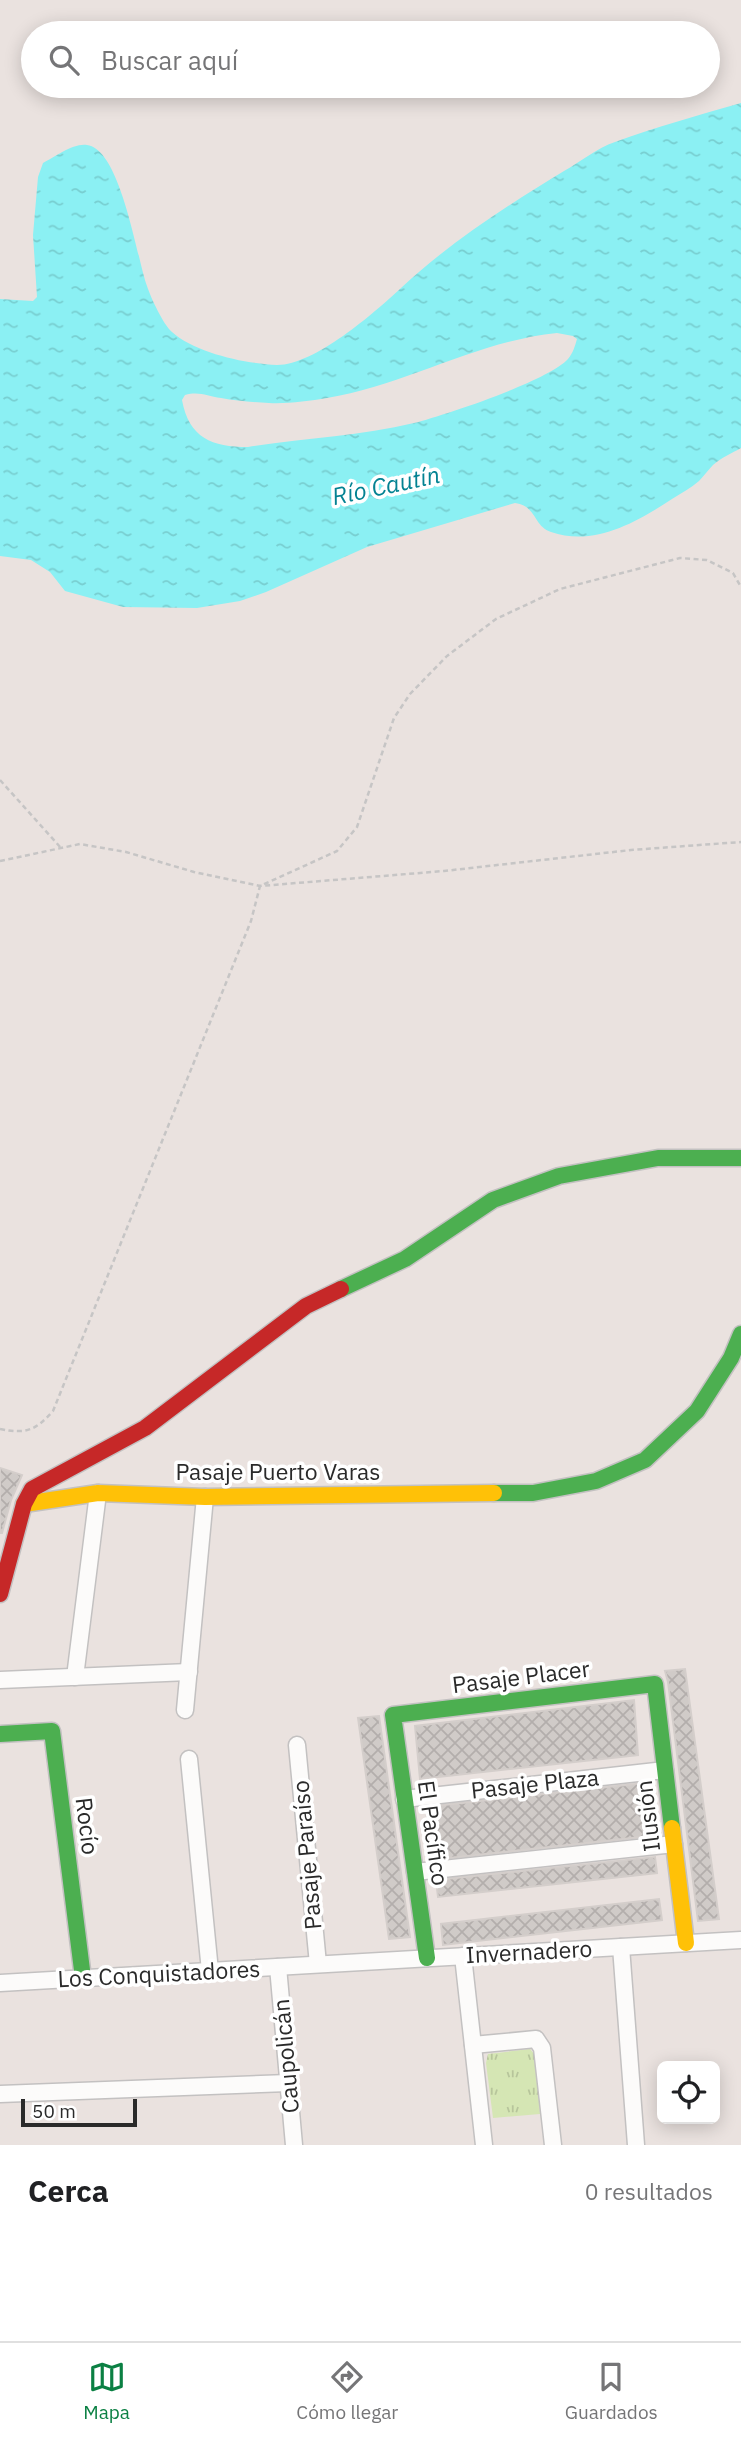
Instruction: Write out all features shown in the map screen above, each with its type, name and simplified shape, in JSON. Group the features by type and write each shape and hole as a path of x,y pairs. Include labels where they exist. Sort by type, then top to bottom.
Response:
{"street":[{"path":"0,1594 28,1497 145,1428 306,1306 405,1259 493,1200 559,1176 658,1158 741,1158"},
{"name":"Pasaje Puerto Varas","path":"28,1497 98,1493 205,1497 533,1493 596,1481 645,1460 697,1411 731,1358 741,1334"},
{"path":"75,1677 98,1493"},
{"path":"185,1710 205,1497"},
{"path":"0,1680 188,1672"},
{"name":"Pasaje Placer","path":"393,1715 655,1684"},
{"name":"Ilusión","path":"655,1684 685,1943"},
{"name":"El Pacífico","path":"393,1715 427,1958"},
{"name":"Rocío","path":"0,1734 52,1731 83,1978"},
{"name":"Pasaje Paraíso","path":"297,1745 318,1964"},
{"path":"189,1759 210,1971"},
{"name":"Pasaje Plaza","path":"404,1799 665,1770"},
{"path":"415,1872 674,1844"},
{"name":"Invernadero","path":"318,1964 741,1940"},
{"path":"621,1947 636,2145"},
{"path":"463,1956 484,2145"},
{"name":"Los Conquistadores","path":"0,1983 318,1964"},
{"name":"Caupolicán","path":"278,1967 294,2145"},
{"path":"473,2045 536,2039 542,2048 553,2145"},
{"path":"0,2094 288,2083"}],"path":[{"path":"260,886 337,851 357,827 394,719 410,694 447,656 496,619 560,589 680,558 707,560 733,573 741,587"},
{"path":"0,780 61,848"},
{"path":"0,861 80,844 126,852 194,872 260,886 444,872 631,850 741,842"},
{"path":"0,1429 21,1433 41,1423 53,1411 251,920 260,886"}],"green space":[{"path":"530,2049 536,2056 540,2114 493,2118 486,2063 488,2054"}],"water":[{"name":"Río Cautín","path":"741,103 741,448 716,462 696,484 659,508 614,530 567,536 545,529 527,508 515,503 367,547 240,601 197,608 123,607 65,591 50,572 31,560 0,556 0,299 33,301 37,297 33,235 38,177 43,163 76,146 87,145 99,151 118,184 147,286 172,332 207,351 237,360 277,365 292,363 309,356 343,336 459,240 595,151 678,121","holes":["557,333 577,339 568,359 557,368 519,387 448,413 373,431 235,447 213,442 196,432 185,413 182,400 185,395 195,394 269,403 327,398 356,392 498,345"]}],"building":[{"path":"0,1468 22,1475 11,1500 2,1533 0,1533"},
{"path":"685,1669 719,1919 698,1921 665,1671"},
{"path":"634,1700 638,1755 420,1779 415,1726"},
{"path":"379,1716 410,1937 389,1939 358,1718"},
{"path":"644,1783 650,1836 431,1860 426,1807"},
{"path":"655,1857 657,1873 438,1897 436,1880"},
{"path":"659,1899 662,1920 443,1945 441,1924"}],"traffic: fast":[{"path":"341,1289 405,1259 493,1200 559,1176 658,1158 741,1158"},
{"path":"494,1493 533,1493 596,1481 645,1460 697,1411 731,1358 741,1334"},
{"path":"427,1958 393,1715 655,1684 672,1828"},
{"path":"0,1734 52,1731 83,1978"}],"traffic: slow":[{"path":"24,1504 98,1493 205,1497 494,1493"},
{"path":"672,1828 686,1943"}],"traffic: jam":[{"path":"0,1594 24,1504 32,1489 145,1428 306,1306 341,1289"}]}
